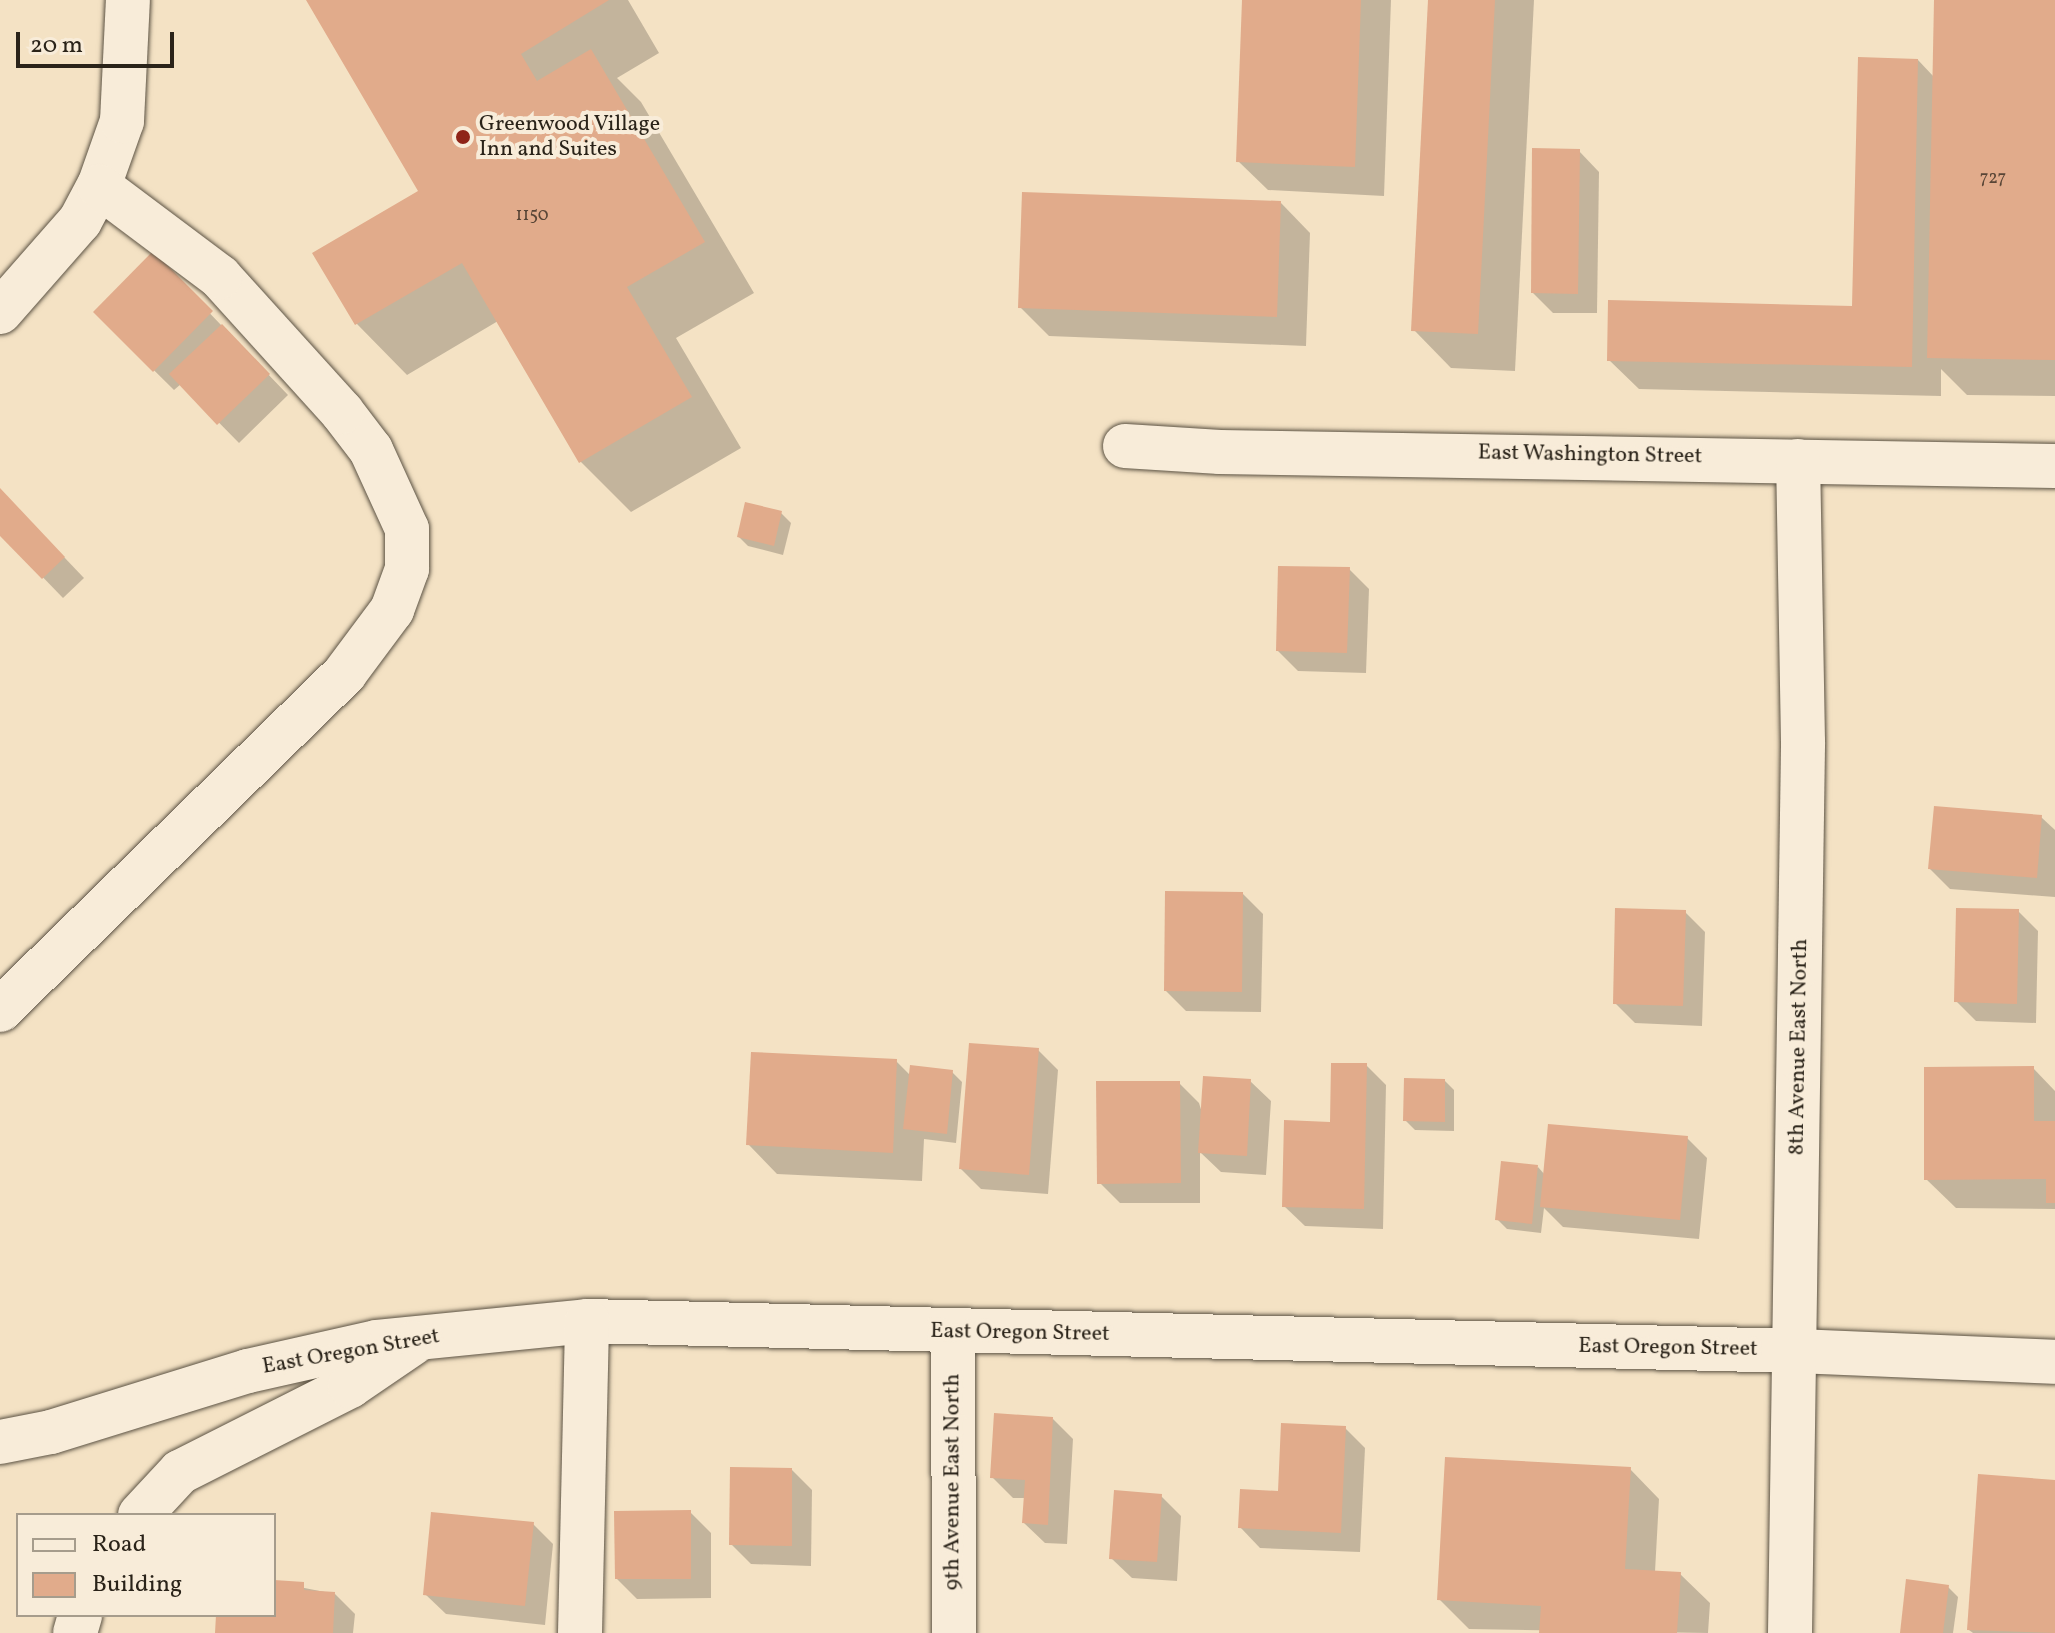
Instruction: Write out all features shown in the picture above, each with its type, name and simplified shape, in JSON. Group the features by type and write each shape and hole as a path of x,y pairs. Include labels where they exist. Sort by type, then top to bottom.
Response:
{"street":[{"path":"0,312 80,221 99,186 122,121 128,0"},
{"path":"0,1010 345,673 386,620 407,569 407,529 371,450 342,412 220,277 99,186"},
{"name":"East Washington Street","path":"1125,446 2055,466"},
{"name":"8th Avenue East North","path":"1790,1633 1803,742 1798,461"},
{"path":"580,1633 587,1321"},
{"name":"East Oregon Street","path":"0,1442 51,1432 248,1371 422,1337 587,1321 1795,1351 2055,1362"},
{"name":"9th Avenue East North","path":"953,1331 954,1633"},
{"path":"142,1513 180,1472 350,1386 422,1337"}],"building":[{"path":"306,0 609,0 521,54 537,81 591,49 705,242 627,287 692,397 579,463 462,263 355,325 312,253 418,191"},
{"path":"1242,0 1361,0 1355,167 1236,162"},
{"path":"1428,0 1495,0 1478,334 1411,331"},
{"path":"1934,0 2055,0 2055,360 1927,358"},
{"path":"1858,57 1918,59 1912,367 1607,361 1608,300 1852,306"},
{"path":"1532,148 1580,149 1578,294 1531,293"},
{"path":"1022,192 1281,201 1277,317 1018,308"},
{"path":"153,251 213,311 153,372 93,312"},
{"path":"222,324 270,374 217,425 169,374"},
{"path":"0,488 65,557 42,579 0,536"},
{"path":"745,502 782,511 774,546 737,537"},
{"path":"1278,566 1350,567 1347,653 1276,651"},
{"path":"1934,806 2042,815 2037,878 1928,869"},
{"path":"1165,891 1243,892 1242,992 1164,991"},
{"path":"1615,908 1686,910 1683,1006 1613,1004"},
{"path":"1956,908 2019,909 2017,1004 1954,1002"},
{"path":"969,1043 1039,1048 1029,1175 959,1169"},
{"path":"751,1052 897,1059 893,1153 746,1145"},
{"path":"1331,1063 1367,1063 1364,1209 1282,1207 1284,1120 1330,1122"},
{"path":"910,1065 953,1070 947,1134 903,1129"},
{"path":"2034,1066 2034,1121 2055,1121 2055,1203 2046,1203 2046,1179 1924,1180 1924,1067"},
{"path":"1203,1076 1251,1079 1247,1156 1198,1153"},
{"path":"1404,1078 1445,1079 1445,1122 1403,1121"},
{"path":"1096,1081 1180,1081 1181,1183 1097,1184"},
{"path":"1548,1124 1688,1136 1680,1220 1540,1207"},
{"path":"1501,1161 1538,1165 1532,1224 1495,1220"},
{"path":"994,1413 1053,1417 1048,1525 1022,1523 1025,1480 990,1478"},
{"path":"1281,1423 1346,1426 1341,1533 1238,1528 1240,1489 1278,1491"},
{"path":"1445,1457 1631,1467 1625,1569 1681,1572 1677,1633 1539,1633 1541,1606 1437,1600"},
{"path":"730,1467 792,1468 792,1546 729,1545"},
{"path":"1978,1474 2055,1480 2055,1633 1967,1630"},
{"path":"1114,1490 1162,1494 1157,1562 1109,1559"},
{"path":"691,1510 691,1579 615,1579 614,1511"},
{"path":"431,1512 534,1522 525,1606 423,1595"},
{"path":"1906,1579 1949,1585 1943,1633 1900,1633"},
{"path":"276,1580 304,1582 304,1590 335,1592 333,1633 215,1633 216,1617 276,1617"}],"place":[{"name":"Greenwood Village Inn and Suites","path":"463,137"}]}
